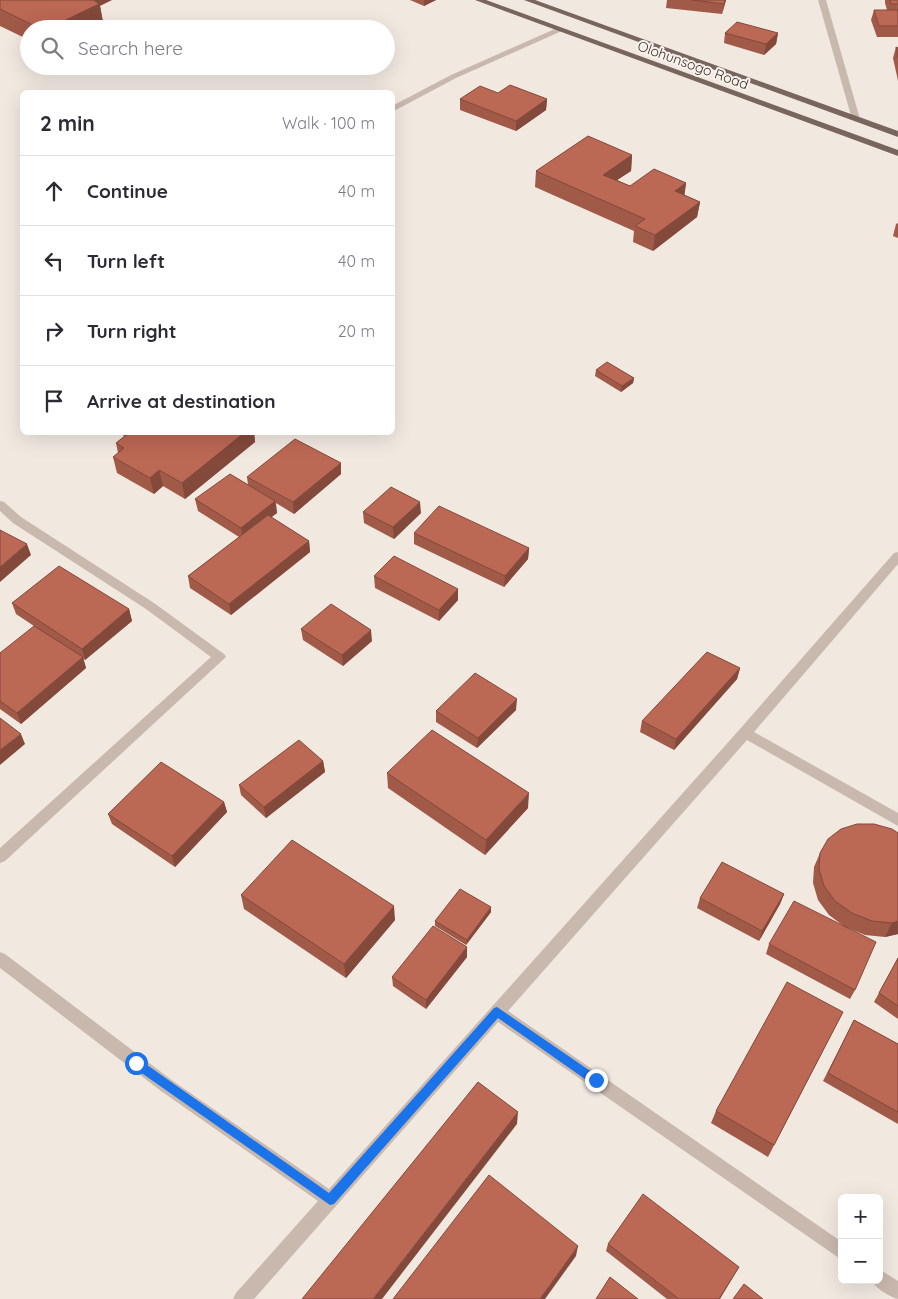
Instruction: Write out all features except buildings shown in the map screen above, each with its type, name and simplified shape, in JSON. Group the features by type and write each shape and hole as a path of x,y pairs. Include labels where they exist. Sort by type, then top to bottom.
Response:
{"main road":[{"name":"Olohunsogo Road","path":"479,0 898,153"},
{"name":"Olohunsogo Road","path":"528,0 898,134"}],"street":[{"path":"822,0 856,119"},
{"path":"395,108 417,95 491,59 560,30"},
{"path":"0,506 16,520 150,606 220,657 0,857"},
{"path":"242,1299 745,733 898,556"},
{"path":"745,733 898,820"},
{"path":"0,959 167,1086 330,1200"},
{"path":"497,1012 838,1249"},
{"path":"883,1281 898,1291"}],"route":[{"path":"136,1063 330,1200 497,1012 596,1080"}]}
